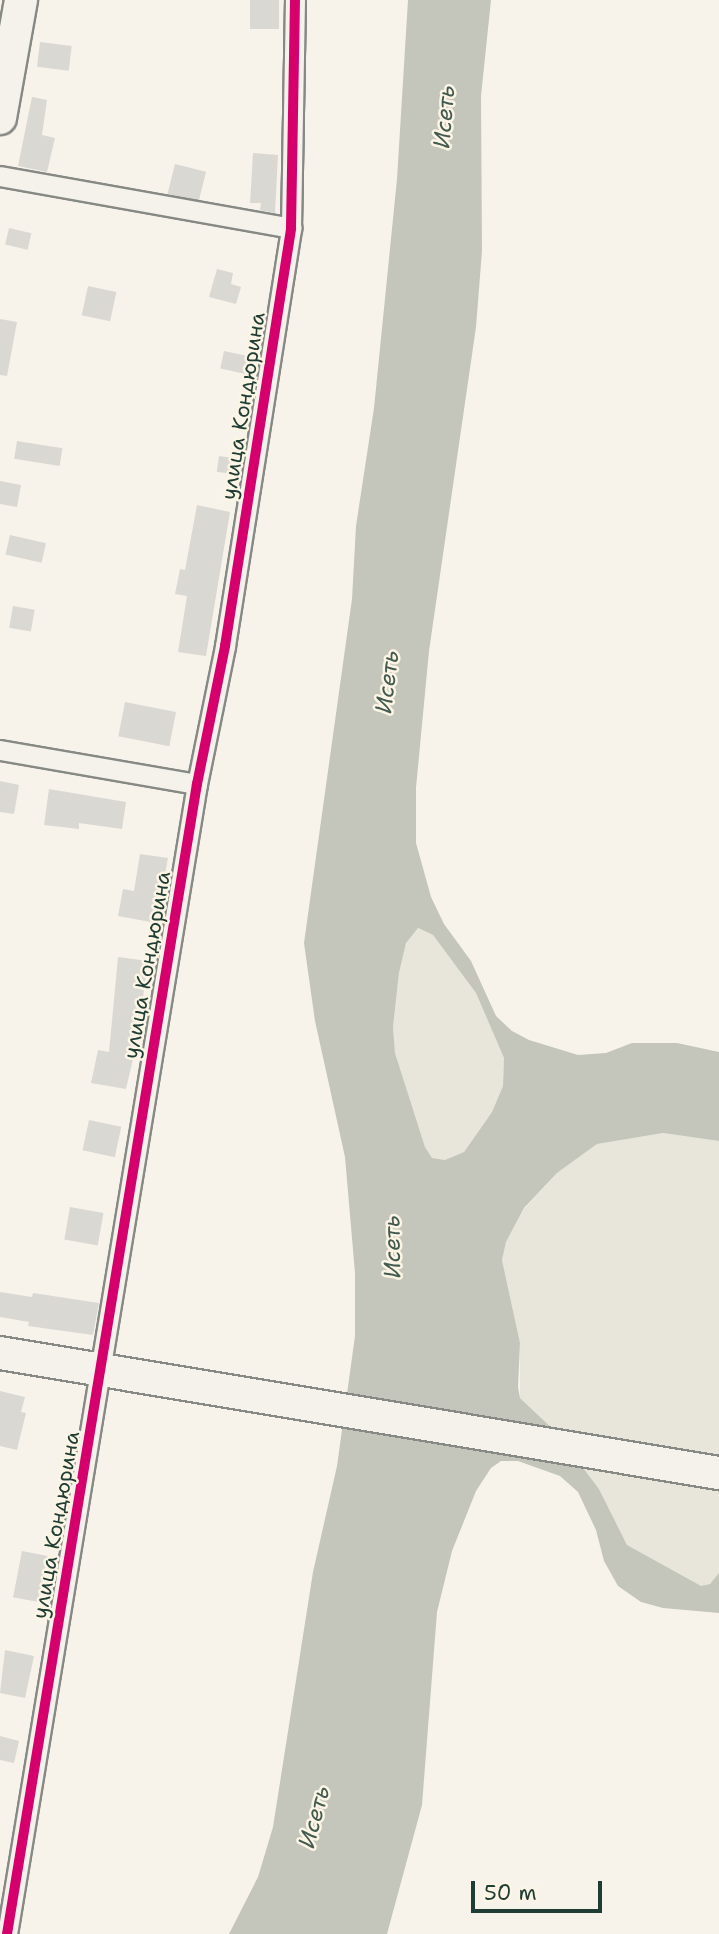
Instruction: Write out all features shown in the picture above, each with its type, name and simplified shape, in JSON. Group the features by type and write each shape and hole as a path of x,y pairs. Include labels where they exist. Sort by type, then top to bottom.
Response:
{"main road":[{"path":"0,118 21,0"},
{"path":"0,1353 719,1473"}],"street":[{"name":"улица Кондюрина","path":"7,1934 117,1373 197,783 225,646 291,228 295,0"},
{"path":"0,176 291,228"},
{"path":"0,750 197,783"}],"shaded area":[{"path":"417,928 433,935 476,993 504,1058 503,1086 492,1112 464,1152 445,1160 432,1158 425,1147 395,1053 393,1027 399,973 406,943"},
{"path":"663,1133 719,1141 719,1573 710,1584 701,1587 627,1545 599,1489 556,1432 520,1398 520,1343 502,1260 506,1242 524,1209 557,1173 597,1144"}],"water":[{"name":"Исеть","path":"408,0 491,0 481,96 482,251 476,327 429,651 416,788 416,843 431,897 444,924 471,961 496,1016 512,1031 529,1040 578,1055 606,1053 632,1043 677,1043 719,1052 719,1141 663,1133 597,1144 557,1173 524,1208 506,1242 502,1260 520,1343 520,1398 556,1432 599,1489 627,1545 701,1586 710,1584 719,1573 719,1613 663,1608 641,1602 618,1586 604,1561 596,1530 578,1492 560,1476 518,1461 501,1461 491,1468 476,1491 452,1551 437,1612 422,1805 387,1934 229,1934 258,1877 273,1827 313,1572 337,1466 355,1336 355,1273 345,1157 315,1021 304,943 352,599 356,526 374,408 397,179","holes":["418,928 433,935 476,993 504,1058 503,1086 492,1112 464,1152 445,1160 432,1158 425,1147 395,1053 393,1027 399,973 406,943"]}],"building":[{"path":"250,0 279,0 279,29 250,29"},
{"path":"40,42 72,46 69,71 37,67"},
{"path":"32,97 47,100 42,135 55,138 47,172 18,166"},
{"path":"253,153 278,155 275,213 260,210 261,203 250,203"},
{"path":"175,164 206,172 199,202 168,194"},
{"path":"9,228 31,233 28,250 5,245"},
{"path":"217,269 233,273 231,284 241,287 236,304 209,297"},
{"path":"88,286 116,292 110,321 82,315"},
{"path":"0,319 17,322 7,376 0,375"},
{"path":"224,351 258,358 254,376 220,369"},
{"path":"17,441 62,448 60,466 14,459"},
{"path":"219,456 240,459 238,475 217,472"},
{"path":"0,481 21,485 17,507 0,504"},
{"path":"197,505 230,512 206,656 178,652 187,596 175,594 180,569 185,570"},
{"path":"10,535 46,543 42,563 6,554"},
{"path":"13,606 35,610 31,631 9,628"},
{"path":"125,702 176,712 169,746 118,736"},
{"path":"0,781 19,785 14,814 0,812"},
{"path":"49,789 126,802 122,829 79,823 79,829 44,825"},
{"path":"140,854 168,858 156,923 118,916 123,889 134,891"},
{"path":"118,957 148,961 137,1042 126,1089 91,1083 98,1050 109,1052"},
{"path":"89,1120 121,1127 115,1157 83,1150"},
{"path":"70,1207 103,1213 98,1245 64,1239"},
{"path":"0,1292 32,1297 33,1293 99,1303 93,1335 28,1326 29,1322 0,1317"},
{"path":"0,1391 25,1397 21,1412 26,1413 17,1450 0,1446"},
{"path":"22,1551 48,1556 39,1602 13,1597"},
{"path":"5,1650 34,1656 25,1698 0,1693"},
{"path":"0,1736 19,1741 14,1763 0,1760"}],"cycle path":[{"path":"7,1934 197,784 225,646 291,228 295,0"}]}
